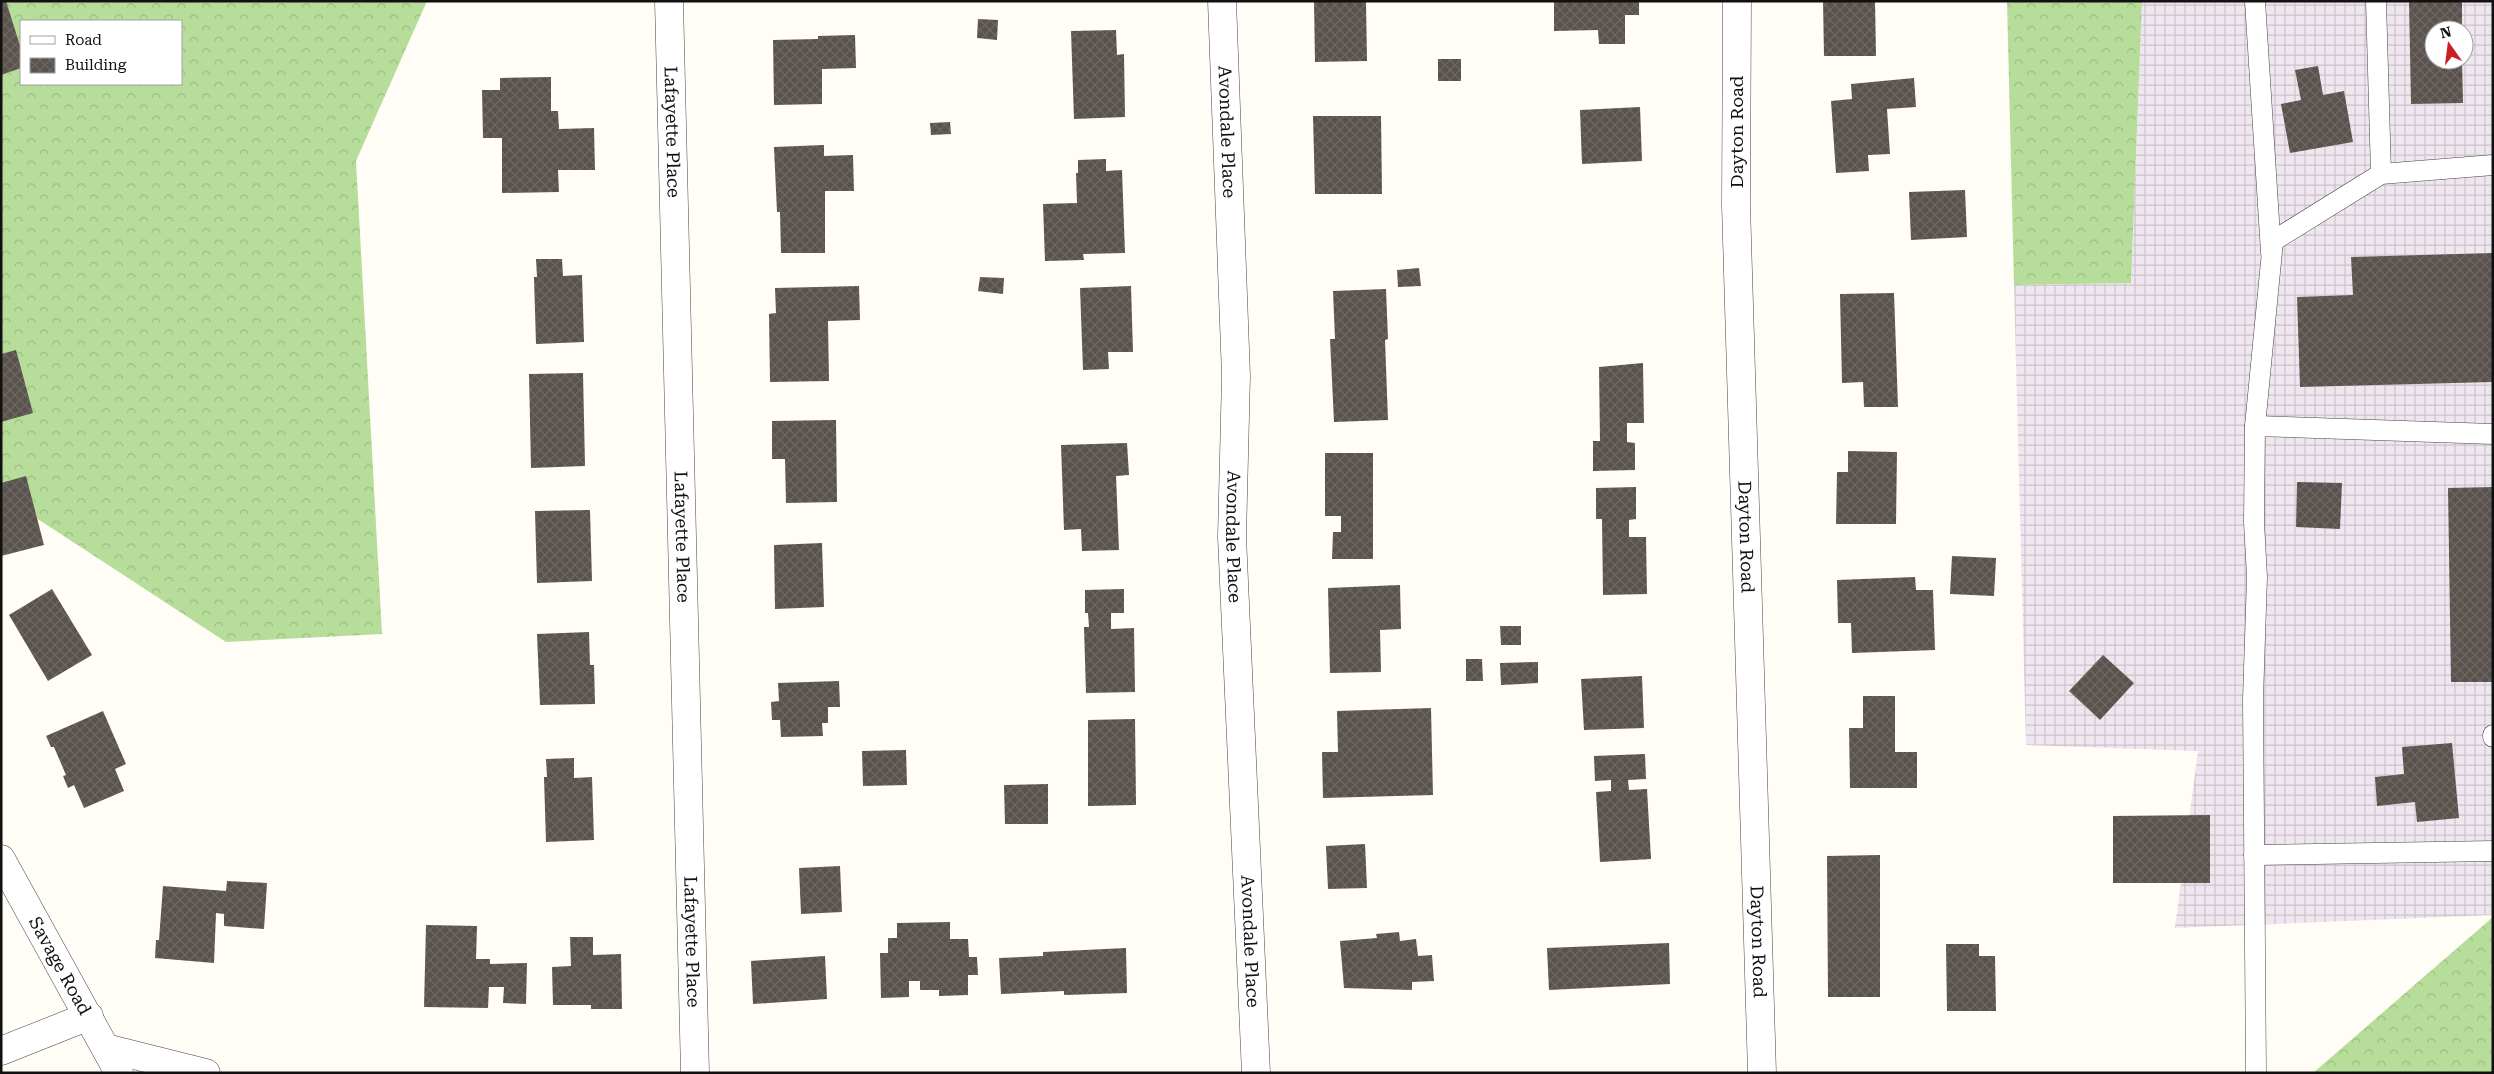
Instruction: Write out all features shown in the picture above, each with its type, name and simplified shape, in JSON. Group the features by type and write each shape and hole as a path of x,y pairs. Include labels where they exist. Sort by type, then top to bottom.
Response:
{"street":[{"name":"Lafayette Place","path":"669,1 695,1073"},
{"name":"Avondale Place","path":"1222,1 1236,376 1232,537 1256,1073"},
{"name":"Dayton Road","path":"1737,1 1736,205 1762,1073"},
{"name":"Savage Road","path":"1,859 119,1073"},
{"path":"1,1050 89,1016"},
{"path":"106,1048 206,1073"}],"lane":[{"path":"2255,1 2271,252"},
{"path":"2376,1 2381,174"},
{"path":"2256,1073 2253,699 2257,577 2254,522 2254,426 2273,241 2381,174 2493,165"},
{"path":"2254,426 2493,434"},
{"path":"2254,855 2493,851"}],"shaded area":[{"path":"2142,1 2493,1 2493,915 2175,928 2198,751 2026,745 2014,285 2131,283"}],"green space":[{"path":"1,1 427,1 356,161 382,634 226,642 1,495"},
{"path":"2007,1 2142,1 2131,283 2014,285"},
{"path":"2493,917 2493,1073 2313,1073"}],"building":[{"path":"1,1 6,1 20,46 20,68 1,75"},
{"path":"1314,1 1366,1 1367,61 1315,62"},
{"path":"1554,1 1639,1 1639,15 1625,15 1625,44 1599,44 1598,30 1554,31"},
{"path":"1823,1 1875,1 1876,56 1824,56"},
{"path":"2409,1 2462,1 2462,20 2424,20 2424,70 2462,70 2463,103 2411,104"},
{"path":"978,19 998,20 997,40 977,38"},
{"path":"1116,30 1117,55 1124,54 1125,117 1074,119 1071,31"},
{"path":"855,35 856,68 822,69 822,104 774,105 773,40 818,39 818,36"},
{"path":"1438,59 1461,59 1461,81 1438,81"},
{"path":"2318,66 2323,95 2344,91 2353,142 2290,153 2281,104 2301,100 2295,70"},
{"path":"551,77 551,111 558,111 559,129 594,128 595,170 558,170 559,192 502,193 502,138 483,138 482,90 500,90 500,78"},
{"path":"1914,78 1916,107 1887,109 1890,154 1868,155 1869,171 1836,173 1831,101 1852,99 1851,84"},
{"path":"1640,107 1642,161 1582,164 1580,110"},
{"path":"1313,116 1381,116 1382,194 1315,194"},
{"path":"950,122 951,134 931,135 930,123"},
{"path":"824,145 824,156 853,155 854,191 825,191 825,253 781,253 780,212 777,212 774,147"},
{"path":"1106,159 1106,171 1122,170 1125,253 1083,254 1084,260 1045,261 1043,204 1077,203 1076,173 1078,173 1078,160"},
{"path":"1965,190 1967,237 1911,240 1909,192"},
{"path":"2493,253 2493,382 2300,387 2297,297 2353,295 2351,257"},
{"path":"536,259 562,259 563,276 582,275 584,342 536,344 534,277 537,277"},
{"path":"1419,268 1421,286 1398,287 1397,270"},
{"path":"980,277 1004,278 1003,294 978,291"},
{"path":"859,286 860,320 828,321 829,381 770,382 769,314 776,313 775,288"},
{"path":"1131,286 1133,352 1108,352 1109,369 1083,370 1080,288"},
{"path":"1386,289 1388,339 1385,340 1388,420 1334,422 1330,339 1335,339 1333,291"},
{"path":"1894,293 1898,407 1864,407 1863,382 1842,383 1840,294"},
{"path":"16,350 33,413 1,422 1,354"},
{"path":"1643,363 1644,423 1627,423 1627,442 1635,443 1635,470 1593,471 1593,441 1600,441 1599,367"},
{"path":"583,373 585,466 531,468 529,374"},
{"path":"836,420 837,502 786,503 785,459 772,459 772,421"},
{"path":"1127,443 1129,475 1116,476 1119,550 1082,551 1081,529 1064,530 1061,445"},
{"path":"1848,451 1897,452 1896,524 1836,524 1837,472 1848,472"},
{"path":"1325,453 1373,453 1373,559 1332,559 1333,532 1341,532 1341,516 1325,516"},
{"path":"26,476 44,545 1,556 1,483"},
{"path":"2297,482 2342,483 2340,529 2296,527"},
{"path":"1636,487 1636,519 1629,520 1629,537 1646,537 1647,594 1603,595 1602,519 1596,519 1596,488"},
{"path":"2493,487 2493,682 2451,682 2448,488"},
{"path":"590,510 592,581 537,583 535,511"},
{"path":"822,543 824,607 775,609 774,545"},
{"path":"1952,556 1996,558 1994,596 1950,594"},
{"path":"1915,577 1916,590 1933,590 1935,650 1852,653 1851,623 1838,623 1837,580"},
{"path":"1400,585 1401,629 1380,630 1381,672 1330,673 1328,588"},
{"path":"52,589 92,655 48,681 9,615"},
{"path":"1124,589 1124,613 1111,613 1111,629 1134,628 1135,692 1086,693 1084,627 1089,627 1088,613 1085,613 1085,590"},
{"path":"1500,626 1521,626 1521,645 1501,645"},
{"path":"589,632 590,665 594,665 595,704 540,705 537,634"},
{"path":"2103,655 2134,683 2100,720 2069,691"},
{"path":"1466,659 1482,659 1483,681 1466,681"},
{"path":"1538,662 1538,683 1501,685 1500,663"},
{"path":"1642,676 1644,728 1584,730 1581,679"},
{"path":"839,681 840,707 828,707 828,723 822,723 823,736 781,737 780,720 772,720 771,702 779,701 778,683"},
{"path":"1863,696 1895,696 1895,752 1917,752 1917,788 1850,788 1849,728 1863,728"},
{"path":"1431,708 1433,795 1323,798 1322,752 1338,752 1337,711"},
{"path":"103,711 126,764 115,769 124,791 84,808 74,785 68,788 63,776 66,775 54,747 51,747 46,736"},
{"path":"1135,719 1136,805 1088,806 1088,720"},
{"path":"2452,743 2459,818 2417,822 2415,802 2377,806 2375,777 2404,774 2402,747"},
{"path":"906,750 907,785 863,786 862,751"},
{"path":"1645,754 1646,779 1628,780 1629,790 1647,789 1651,859 1600,862 1596,792 1611,791 1611,780 1595,781 1594,756"},
{"path":"574,758 574,778 592,777 594,840 546,842 544,777 547,777 546,759"},
{"path":"1048,784 1048,824 1005,824 1004,785"},
{"path":"2210,815 2210,883 2113,883 2113,816"},
{"path":"1365,844 1367,888 1328,889 1326,846"},
{"path":"1880,855 1880,997 1828,997 1827,856"},
{"path":"840,866 842,912 801,914 799,868"},
{"path":"227,881 267,883 264,929 224,926 224,914 216,913 214,963 155,958 156,940 159,940 163,886 226,891"},
{"path":"950,922 950,939 968,939 969,957 977,957 978,975 968,975 968,995 939,996 939,990 920,990 920,981 909,981 909,997 881,998 880,953 888,953 888,938 897,938 897,923"},
{"path":"426,925 477,926 476,959 490,959 490,964 527,963 526,1004 503,1003 504,987 489,987 488,1008 424,1007"},
{"path":"1399,932 1400,941 1416,939 1418,956 1432,955 1434,981 1412,982 1412,990 1344,988 1340,941 1377,938 1376,934"},
{"path":"570,937 593,937 593,955 621,954 622,1009 591,1009 591,1005 553,1005 552,967 571,966"},
{"path":"1669,943 1670,984 1549,990 1547,948"},
{"path":"1946,944 1979,944 1979,956 1995,956 1996,1011 1947,1011"},
{"path":"1126,948 1127,993 1064,995 1064,991 1001,994 999,958 1043,956 1043,952"},
{"path":"825,956 827,999 753,1004 751,961"}]}
